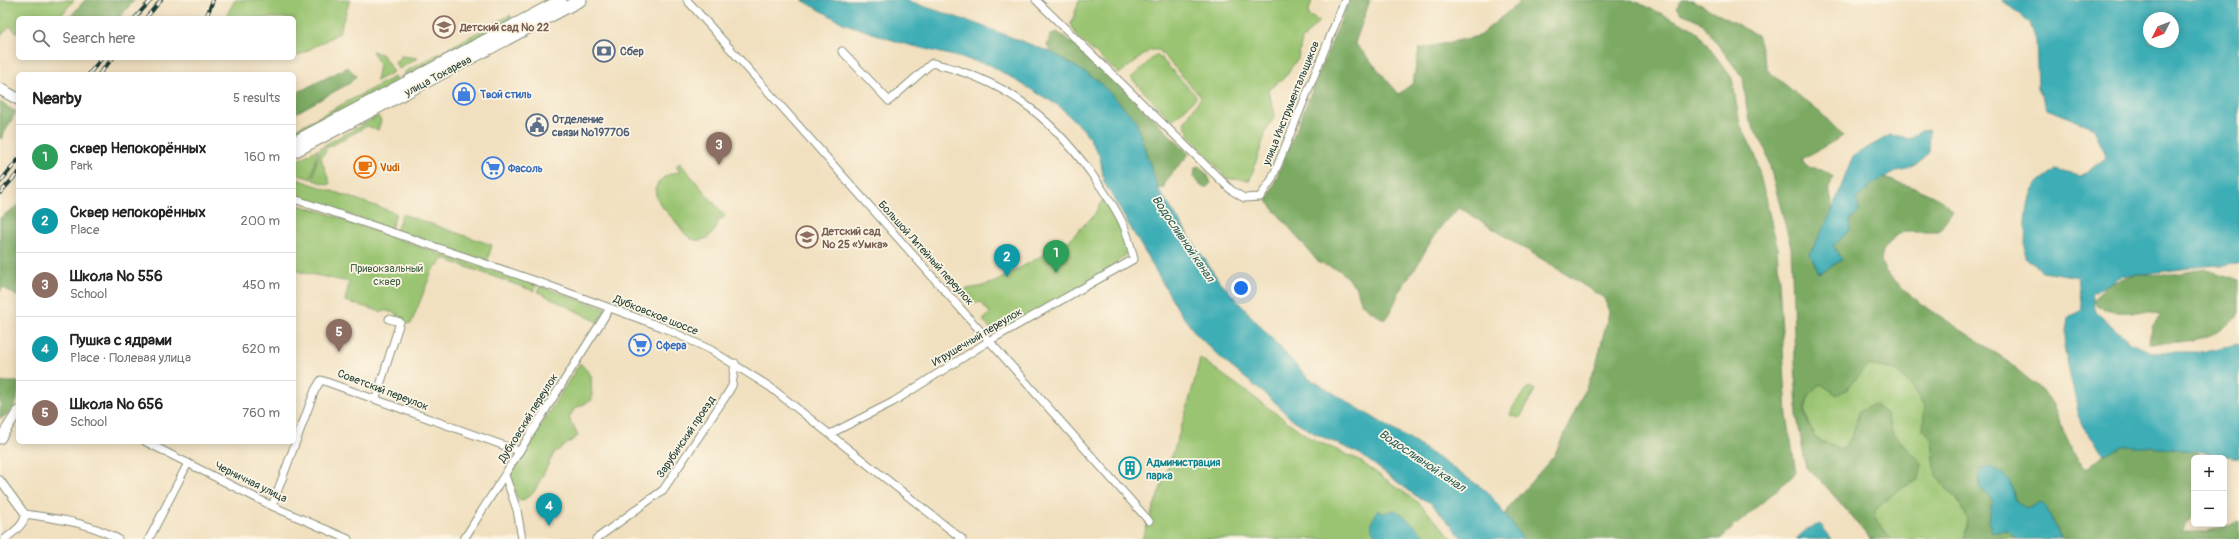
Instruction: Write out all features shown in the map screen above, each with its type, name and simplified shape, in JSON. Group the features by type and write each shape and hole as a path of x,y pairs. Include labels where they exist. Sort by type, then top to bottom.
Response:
{"main road":[{"name":"улица Токарева","path":"296,141 561,0"},
{"name":"улица Токарева","path":"296,151 581,0"},
{"path":"0,89 16,98"}],"street":[{"name":"Большой Литейный переулок","path":"687,0 1149,521"},
{"name":"улица Инструментальщиков","path":"1036,0 1226,184 1244,198 1260,197 1272,179 1345,0"},
{"name":"Игрушечный переулок","path":"830,434 892,402 989,340 1134,259 1124,224 1104,190 1075,151 1049,122 1031,108 985,79 962,70 932,62 889,101 842,51"},
{"name":"Дубковское шоссе","path":"296,201 610,308 685,337 735,363 770,387 962,539"},
{"name":"Дубковский переулок","path":"464,539 610,308"},
{"path":"376,398 400,322 389,319"},
{"name":"Зарубинский проезд","path":"596,539 663,490 732,386 735,363"},
{"name":"Советский переулок","path":"296,441 315,390 322,380 376,398 426,418 519,451"},
{"path":"0,439 16,414"},
{"name":"Черничная улица","path":"150,444 272,506 348,539"},
{"name":"Советский переулок","path":"272,506 295,444"},
{"path":"149,539 188,463"},
{"path":"505,475 517,510 522,539"},
{"path":"0,480 25,514 75,522 104,531 118,539"},
{"path":"5,539 19,527 25,518 25,514"}],"green space":[{"path":"0,0 74,0 61,16 16,16 16,32 10,26 0,37"},
{"path":"85,0 134,0 121,16 71,16"},
{"path":"235,0 350,0 339,33 296,57 296,16 226,16"},
{"path":"1312,0 1308,15 1319,21 1302,40 1298,58 1284,78 1268,90 1275,114 1266,132 1250,180 1227,179 1190,136 1184,123 1201,97 1159,50 1150,50 1119,74 1078,38 1071,24 1079,1"},
{"path":"1349,0 1370,0 1355,43 1399,94 1413,83 1419,49 1479,36 1522,0 1632,0 1696,30 1732,78 1740,124 1755,154 1777,246 1787,415 1796,473 1720,539 1523,539 1506,516 1508,508 1554,456 1596,366 1609,312 1604,298 1460,208 1436,233 1403,285 1393,307 1384,320 1362,304 1355,286 1339,270 1319,263 1267,201"},
{"path":"1681,0 1692,0 1757,35 1768,71 1822,114 1843,136 1802,159 1807,167 1822,169 1833,177 1830,188 1832,203 1831,213 1810,254 1819,273 1842,260 1832,245 1859,212 1857,199 1871,185 1884,178 1921,191 1947,204 1953,210 1939,231 1906,231 1895,236 1883,251 1881,261 1885,271 1914,299 2002,357 2038,387 2052,403 2072,451 2086,469 2104,454 2125,445 2196,451 2198,455 2191,455 2191,519 2185,524 2183,532 2208,532 2239,522 2239,539 2061,539 2052,519 2041,502 2026,508 2016,502 2011,484 1990,467 1979,470 1981,488 1992,499 1989,523 1992,532 2007,531 2016,539 1964,539 1967,519 1957,498 1948,490 1936,475 1932,440 1923,429 1925,408 1912,387 1896,370 1868,365 1850,386 1837,395 1821,384 1814,389 1805,405 1805,414 1815,438 1834,447 1844,448 1853,434 1859,412 1874,404 1887,415 1892,433 1922,463 1919,479 1898,490 1875,510 1876,521 1891,539 1871,539 1818,477 1806,468 1797,417 1791,247 1765,148 1748,118 1743,78 1700,21 1681,13 1677,7"},
{"path":"510,15 514,22 407,80 403,73"},
{"path":"1057,32 1090,55 1189,154 1165,182 1164,188 1158,189 1135,119 1097,80 1053,53 1047,46 1050,36"},
{"path":"372,51 383,55 393,72 376,81 379,64"},
{"path":"1157,54 1197,97 1172,121 1131,78"},
{"path":"401,56 418,58 399,69 395,63"},
{"path":"348,67 356,76 350,83 296,113 296,93"},
{"path":"394,77 398,84 296,138 296,129"},
{"path":"0,102 16,112 1,139 0,138"},
{"path":"378,116 381,121 378,130 367,126 329,147 323,146"},
{"path":"321,147 327,149 321,158 330,183 329,185 313,180 315,166"},
{"path":"318,149 311,179 296,174 296,161"},
{"path":"680,163 725,216 721,220 719,217 714,231 707,238 702,240 692,239 687,236 662,207 656,196 657,185 664,177 680,172 676,166"},
{"path":"1199,166 1207,174 1211,183 1207,187 1202,187 1194,178 1195,168"},
{"path":"296,179 396,213 391,229 296,197"},
{"path":"1104,197 1121,228 1127,254 1113,266 1065,296 1000,331 993,332 983,320 990,313 980,302 974,304 963,291 965,289 979,287 995,282 1068,241 1094,215"},
{"name":"Привокзальный сквер","path":"296,205 320,211 446,256 537,284 534,291 444,259 432,271 411,324 397,320 398,314 383,310 382,312 345,301 349,282 296,271"},
{"path":"16,206 16,296 3,287 0,292 0,218"},
{"path":"402,214 492,245 487,262 396,231"},
{"path":"2205,269 2239,280 2239,314 2220,330 2198,339 2149,343 2151,326 2161,316 2143,312 2108,311 2093,301 2107,284 2137,275 2175,274"},
{"path":"540,286 606,309 598,322 538,292"},
{"path":"1200,358 1310,438 1357,459 1419,503 1453,539 1142,539 1181,427"},
{"path":"580,363 591,375 592,400 574,409 569,418 578,436 554,453 534,492 522,501 518,500 510,474"},
{"path":"1868,365 1896,370 1912,387 1925,408 1923,429 1932,440 1936,475 1948,490 1957,498 1967,519 1964,539 1891,539 1876,521 1875,510 1898,490 1919,479 1902,444 1892,433 1887,415 1859,412 1853,434 1844,448 1834,447 1814,438 1805,412 1808,398 1815,386 1821,384 1846,391 1856,376"},
{"path":"16,382 16,404 14,408 0,419 0,383"},
{"path":"1529,387 1535,390 1520,418 1510,415 1515,404"}],"water":[{"name":"Водосливной канал","path":"802,0 905,0 974,23 1053,53 1097,80 1135,119 1158,189 1219,281 1307,377 1420,446 1488,492 1523,539 1463,539 1431,503 1416,496 1360,454 1314,433 1289,417 1277,404 1224,361 1196,334 1179,311 1104,182 1100,157 1085,131 1059,106 990,65 901,43 843,23"},
{"path":"2002,0 2239,0 2239,264 2205,266 2120,277 2091,294 2096,312 2132,344 2152,352 2200,352 2239,344 2239,458 2196,451 2125,445 2104,454 2081,424 2064,347 2068,317 2082,310 2078,277 2042,271 2025,257 2026,220 2029,200 2032,192 2035,186 2042,180 2055,170 2080,176 2106,158 2094,128 2047,109 2038,88 2036,41 2030,23"},
{"path":"1930,130 1929,152 1919,163 1908,169 1897,171 1871,185 1857,199 1859,212 1850,220 1851,229 1833,246 1842,260 1819,273 1810,254 1831,213 1853,156 1890,135 1909,139 1920,131"},
{"path":"1990,467 2002,473 2009,480 2016,502 2026,508 2041,502 2046,507 2061,539 2016,539 2007,531 1992,532 1989,523 1992,499 1980,488 1979,470"},
{"path":"1379,510 1383,513 1395,510 1402,514 1429,539 1379,539 1373,532 1372,521"},
{"path":"1820,524 1832,539 1796,539 1807,529"}],"railway":[{"path":"137,16 151,0"},
{"path":"148,16 161,0"},
{"path":"207,16 213,0"},
{"path":"91,72 100,60"},
{"path":"101,72 111,60"},
{"path":"0,182 16,162"},
{"path":"0,193 16,175"}],"place":[{"name":"Детский сад № 22","path":"444,27"},
{"name":"Сбер","path":"604,51"},
{"name":"Твой стиль","path":"464,94"},
{"name":"Отделение связи №197706","path":"537,125"},
{"name":"Школа № 556","path":"719,165"},
{"name":"Vudi","path":"365,167"},
{"name":"Фасоль","path":"493,168"},
{"name":"Детский сад № 25 «Умка»","path":"807,237"},
{"name":"сквер Непокорённых","path":"1056,273"},
{"name":"Сквер непокорённых","path":"1007,277"},
{"name":"Сфера","path":"640,345"},
{"name":"Школа № 656","path":"339,352"},
{"name":"Администрация парка","path":"1130,468"},
{"name":"Пушка с ядрами","path":"549,526"}]}
